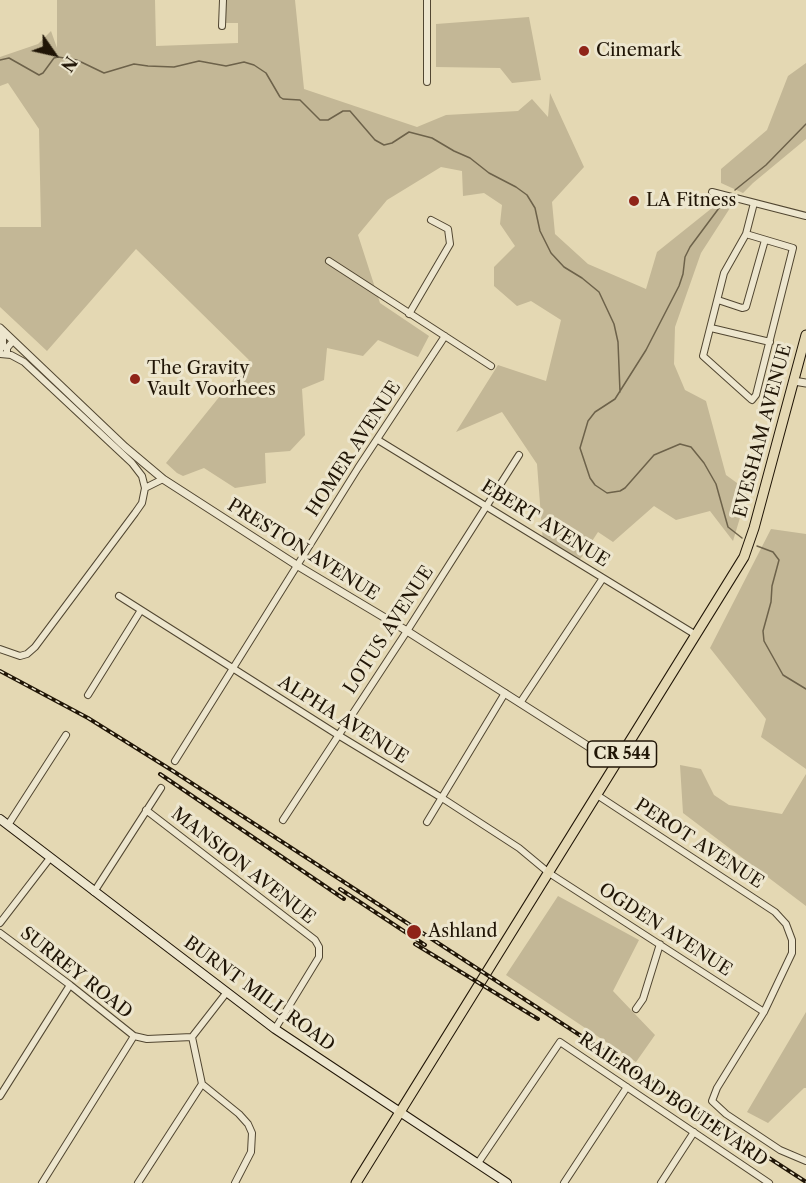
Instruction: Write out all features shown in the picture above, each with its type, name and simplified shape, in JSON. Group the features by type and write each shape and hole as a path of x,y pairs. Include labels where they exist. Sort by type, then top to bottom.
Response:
{"main road":[{"name":"EVESHAM AVENUE","path":"696,635 744,557 806,335"},
{"name":"CR 544","path":"356,1183 696,635"},
{"name":"BURNT MILL ROAD","path":"0,819 275,1029 507,1183"}],"street":[{"path":"222,26 223,0"},
{"path":"427,0 427,82"},
{"path":"712,192 806,216"},
{"path":"746,234 793,248 756,395 752,400 703,356 724,273 746,234 754,203"},
{"path":"410,314 450,244 448,229 431,220"},
{"path":"718,300 742,308 746,307 765,240"},
{"path":"329,261 491,366"},
{"path":"711,328 770,342"},
{"path":"2,330 2,353"},
{"name":"PRESTON AVENUE","path":"2,330 163,479 616,764"},
{"name":"HOMER AVENUE","path":"176,761 445,336"},
{"path":"2,353 13,341"},
{"path":"0,649 20,656 33,650 142,503 146,488 142,476 132,463 24,362 2,353"},
{"path":"794,381 806,382"},
{"name":"EBERT AVENUE","path":"378,440 696,635"},
{"name":"LOTUS AVENUE","path":"282,820 519,455"},
{"path":"142,476 156,473"},
{"path":"146,488 163,479"},
{"path":"520,703 603,578"},
{"name":"ALPHA AVENUE","path":"119,596 442,798 519,848 549,873"},
{"path":"88,695 141,610"},
{"path":"427,822 506,693"},
{"path":"8,825 66,735"},
{"path":"94,892 161,788"},
{"name":"PEROT AVENUE","path":"597,795 776,912 783,921 792,940 792,953 764,1012"},
{"name":"MANSION AVENUE","path":"146,810 315,940 319,947 319,957 275,1029"},
{"path":"0,923 50,858"},
{"name":"OGDEN AVENUE","path":"549,873 764,1012"},
{"name":"SURREY ROAD","path":"0,933 134,1036"},
{"path":"636,1009 643,999 660,944"},
{"path":"0,1096 70,985"},
{"path":"226,992 192,1037 202,1084 239,1114 252,1133 251,1152 235,1183"},
{"path":"764,1012 717,1088 712,1101 726,1114 780,1150 806,1161"},
{"path":"42,1183 134,1036 147,1039 192,1037"},
{"name":"RAILROAD BOULEVARD","path":"478,1163 560,1042 769,1183"},
{"path":"138,1183 202,1084"},
{"path":"564,1183 627,1087"},
{"path":"661,1183 694,1132"}],"shaded area":[{"path":"57,0 155,0 156,46 238,43 238,23 222,23 223,0 295,0 304,89 417,127 446,115 518,111 532,99 548,117 550,93 584,167 552,202 555,234 588,264 646,289 657,252 717,204 730,208 701,253 675,327 674,364 685,390 706,401 726,475 748,491 733,541 710,511 676,520 654,506 613,542 598,532 577,564 543,543 537,464 502,412 456,432 498,365 546,381 561,320 531,301 517,306 494,286 494,267 515,246 500,224 502,205 484,193 463,196 462,171 441,167 387,200 358,235 380,303 429,336 418,357 378,340 363,356 327,348 324,380 302,389 305,435 290,451 265,453 266,483 235,488 204,468 183,476 177,473 166,463 249,360 136,249 47,351 0,307 0,227 41,227 39,129 8,83 0,86 0,57 38,44 51,31 57,48"},
{"path":"529,17 541,80 512,83 500,68 436,67 436,24"},
{"path":"806,63 806,139 743,193 721,183 721,169 767,130 788,76"},
{"path":"771,529 806,534 806,769 761,737 766,719 710,648"},
{"path":"680,765 701,769 714,795 729,805 782,814 806,774 806,906 683,813"},
{"path":"558,896 639,940 613,991 655,1035 636,1062 506,975"},
{"path":"806,1012 806,1088 768,1123 747,1112"}],"waterway":[{"path":"0,60 9,58 39,75 54,58 58,57 77,60 104,73 134,64 174,67 199,61 226,66 244,62 266,73 280,97 300,100 320,120 328,120 343,111 350,111 375,140 384,145 392,143 409,132 432,138 470,158 489,173 527,195 535,208 540,231 551,253 564,267 599,292 614,324 618,342 620,392"},
{"path":"735,190 766,165 806,124"},
{"path":"722,204 690,247 685,257 679,286 646,350 615,399 595,412 588,421 580,448 590,478 595,485 607,493 625,488 654,455 680,444 691,447 704,463 716,484 728,527 742,538"},
{"path":"757,546 773,552 779,560 763,631 764,641 783,675 806,689"}],"railway":[{"path":"0,671 88,718 173,771 806,1182"},
{"path":"160,774 344,899"},
{"path":"340,889 425,945"},
{"path":"415,944 538,1019"}],"place":[{"name":"Cinemark","path":"584,51"},
{"name":"LA Fitness","path":"634,201"},
{"name":"The Gravity Vault Voorhees","path":"135,379"},
{"name":"Ashland","path":"414,932"}]}
